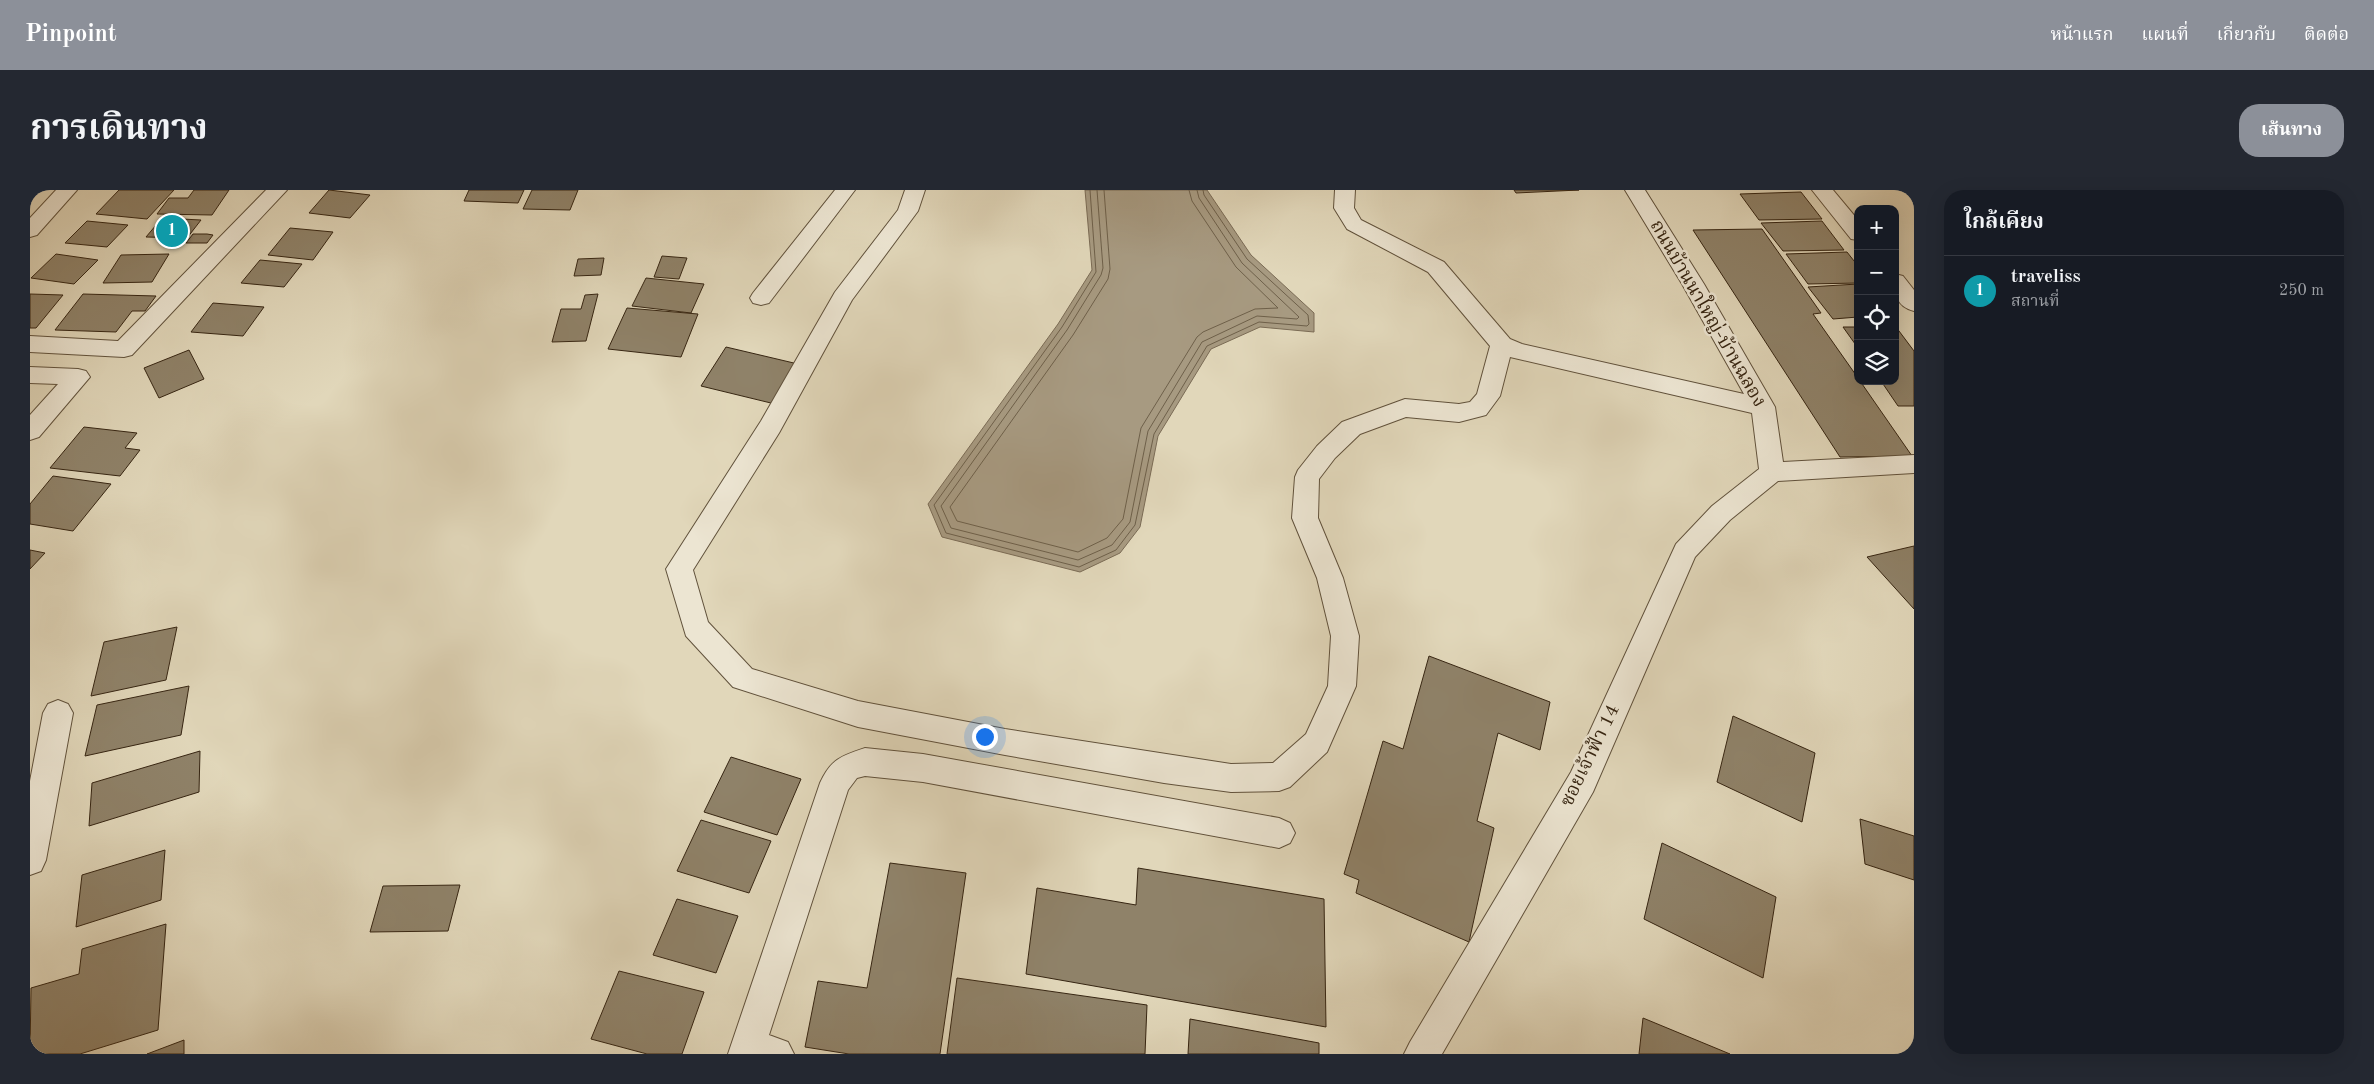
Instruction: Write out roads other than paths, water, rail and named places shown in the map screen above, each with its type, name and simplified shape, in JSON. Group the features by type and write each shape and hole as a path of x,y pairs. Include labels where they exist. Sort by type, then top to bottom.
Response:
{"street":[{"path":"30,230 67,190"},
{"path":"30,344 124,349 277,190"},
{"path":"761,298 845,190"},
{"path":"915,190 908,211 843,297 770,426 679,569 696,628 742,678 858,714 1164,769 1231,778 1279,777 1317,743 1342,686 1345,636 1330,578 1305,518 1307,477 1326,452 1351,428 1405,408 1459,412 1478,409 1488,396 1502,345"},
{"path":"1346,190 1344,208 1354,224 1436,267 1470,304 1502,345 1517,351 1762,406"},
{"name":"ถนนบ้านนาใหญ่-บ้านฉลอง","path":"1635,190 1693,284 1762,406 1772,472"},
{"path":"1822,190 1854,229"},
{"path":"1899,286 1914,304"},
{"path":"30,375 78,377 30,431"},
{"path":"1772,472 1914,464"},
{"name":"ซอยเจ้าฟ้า 14","path":"1422,1054 1582,782 1685,551 1721,513 1772,472"},
{"path":"30,860 58,713"},
{"path":"757,1052 835,783 848,768 865,762 923,768 1279,833"}],"water":[{"path":"1085,190 1207,190 1251,255 1314,313 1314,332 1260,327 1211,349 1158,436 1140,527 1120,553 1080,572 942,537 928,504 1058,324 1092,270"}],"place":[{"name":"traveliss","path":"172,231"}]}
